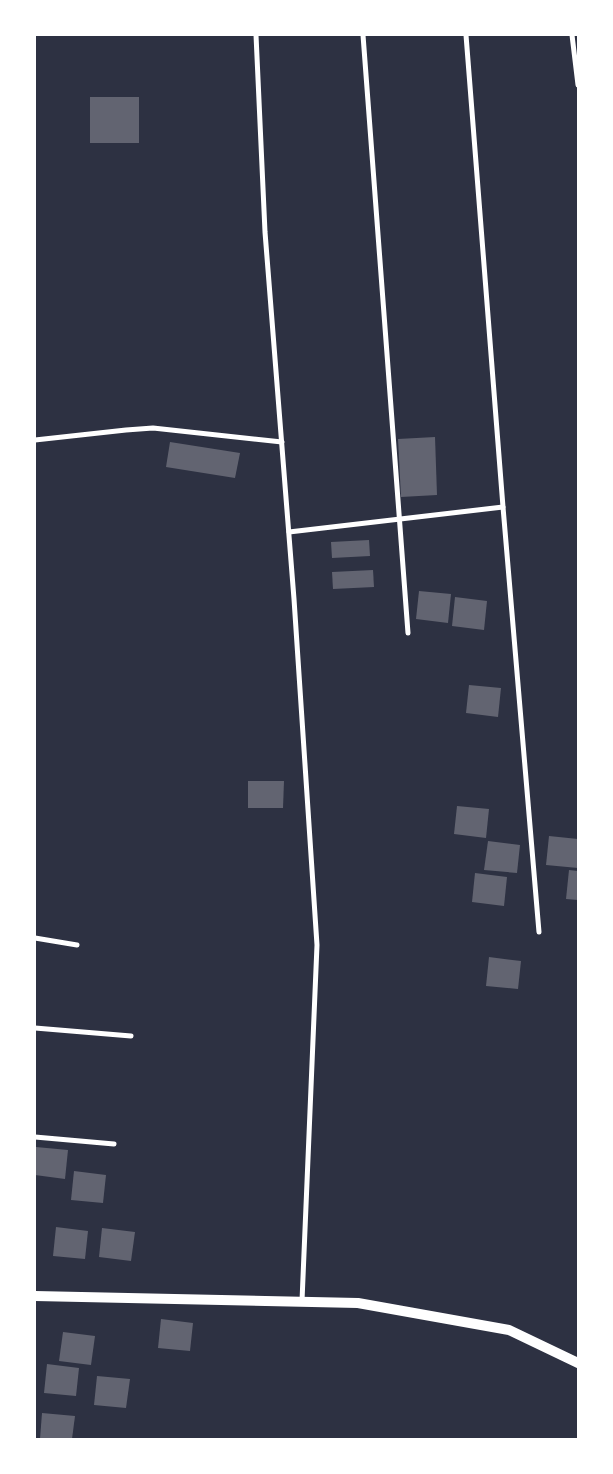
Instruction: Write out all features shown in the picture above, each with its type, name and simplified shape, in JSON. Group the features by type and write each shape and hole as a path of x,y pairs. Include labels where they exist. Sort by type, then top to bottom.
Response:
{"main road":[{"path":"35,1296 358,1303 509,1330 578,1363"}],"street":[{"path":"256,35 265,232 289,532 317,946 302,1302"},
{"path":"363,35 408,634"},
{"path":"466,35 539,932"},
{"path":"572,35 578,85"},
{"path":"35,440 153,428 282,442"},
{"path":"289,532 504,507"},
{"path":"35,938 77,945"},
{"path":"35,1028 131,1036"},
{"path":"35,1137 114,1144"}],"building":[{"path":"90,97 139,97 139,143 90,143"},
{"path":"435,437 437,495 401,497 398,439"},
{"path":"170,442 240,453 235,478 166,467"},
{"path":"369,540 370,556 332,558 331,542"},
{"path":"373,570 374,587 333,589 332,572"},
{"path":"419,591 451,594 448,623 416,619"},
{"path":"455,597 487,601 484,630 452,626"},
{"path":"469,685 501,688 498,717 466,713"},
{"path":"248,781 284,781 283,808 248,808"},
{"path":"457,806 489,809 486,838 454,834"},
{"path":"549,836 578,839 578,868 546,865"},
{"path":"488,841 520,845 517,873 484,870"},
{"path":"569,870 578,871 578,900 566,899"},
{"path":"475,873 507,877 504,906 472,902"},
{"path":"489,957 521,961 518,989 486,986"},
{"path":"36,1147 68,1150 65,1179 35,1175"},
{"path":"74,1171 106,1175 103,1203 71,1200"},
{"path":"56,1227 88,1231 85,1259 53,1256"},
{"path":"102,1228 135,1232 131,1261 99,1257"},
{"path":"161,1319 193,1323 190,1351 158,1348"},
{"path":"63,1332 95,1336 91,1365 59,1361"},
{"path":"47,1364 79,1368 76,1396 44,1393"},
{"path":"97,1376 130,1379 126,1408 94,1405"},
{"path":"42,1413 75,1416 72,1439 40,1439"}]}
